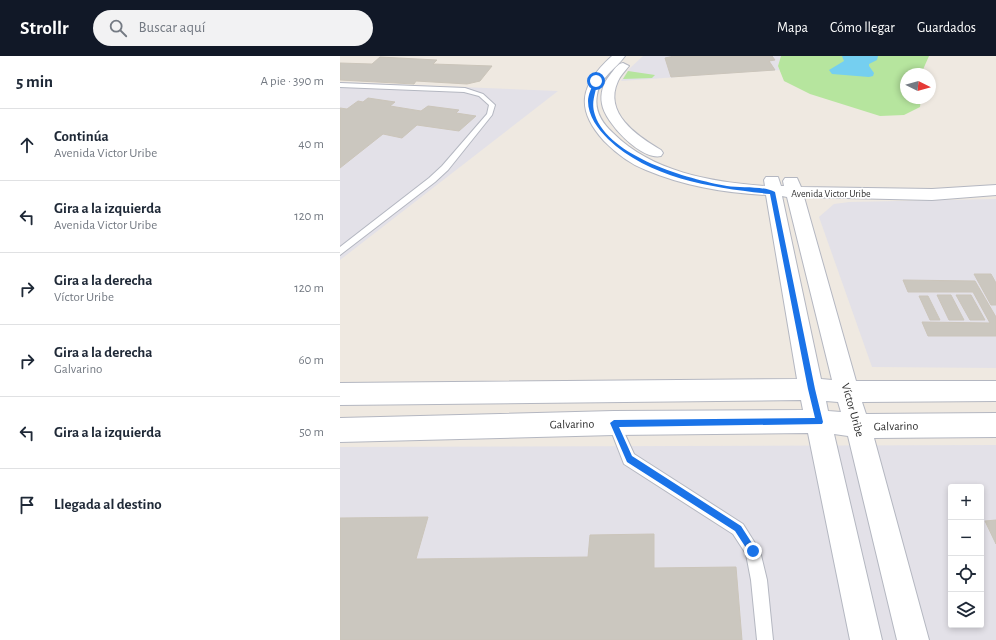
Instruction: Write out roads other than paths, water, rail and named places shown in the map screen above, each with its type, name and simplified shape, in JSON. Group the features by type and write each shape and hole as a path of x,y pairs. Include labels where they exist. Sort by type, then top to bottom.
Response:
{"street":[{"name":"Avenida Victor Uribe","path":"619,56 600,75 593,87 590,101 593,116 610,140 638,159 673,174 728,188 944,182 982,179 996,175"},
{"name":"Avenida Victor Uribe","path":"634,56 616,74 609,88 608,101 610,113 623,130 648,149 674,161 729,176 783,187 941,194 996,190"},
{"path":"783,187 811,389 820,422 866,640"},
{"name":"Víctor Uribe","path":"783,187 858,426 912,640"},
{"path":"340,394 811,389 847,392 996,391"},
{"path":"427,428 439,392"},
{"name":"Galvarino","path":"340,430 614,423 820,422 858,426 996,425"}],"lane":[{"path":"340,85 465,90 482,95 492,105 490,114 445,168 340,252"},
{"path":"614,423 629,459 738,528 753,551 759,580 765,640"}],"water":[{"path":"842,56 878,56 877,60 869,64 874,73 873,76 832,74 829,70 844,61"}]}
